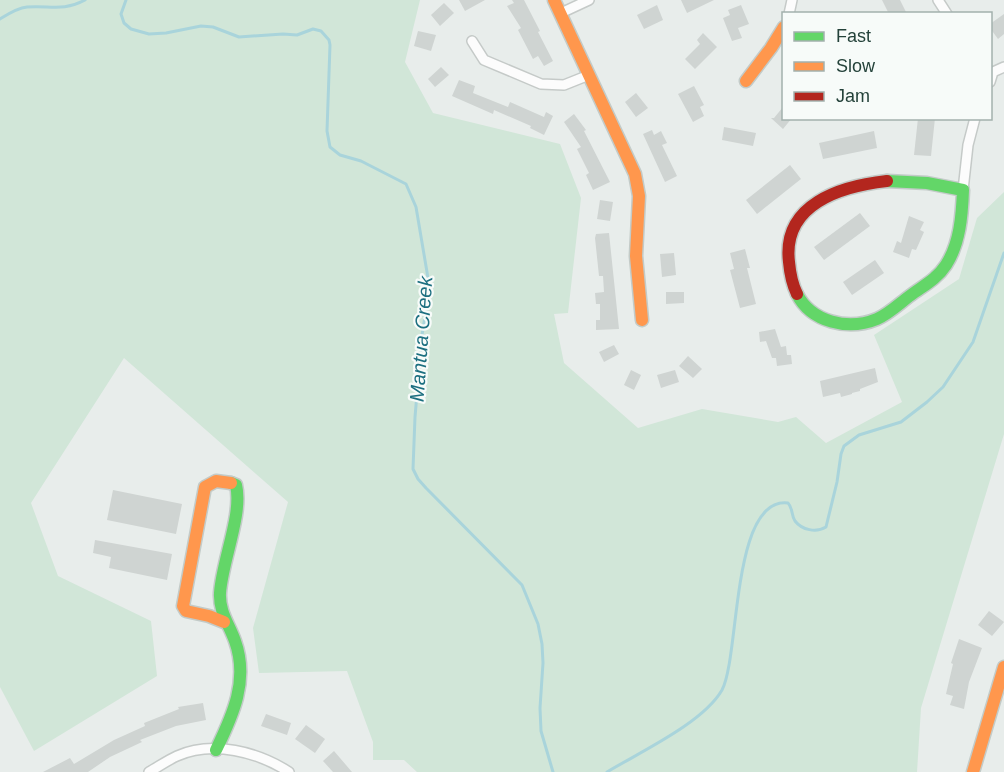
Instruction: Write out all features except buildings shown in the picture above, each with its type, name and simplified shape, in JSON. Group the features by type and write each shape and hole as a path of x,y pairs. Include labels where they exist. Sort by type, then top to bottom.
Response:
{"street":[{"path":"554,0 635,174 639,196 636,256 642,320"},
{"path":"561,13 589,0"},
{"path":"746,81 759,61 779,39 782,30"},
{"path":"472,41 484,60 541,84 564,85 589,75"},
{"path":"992,70 1004,67"},
{"path":"963,190 927,183 887,181 865,183 825,196 802,219 791,234 788,247 792,280 796,295 803,306 819,318 834,324 866,322 879,318 940,274 951,255 960,227 968,145 974,120"},
{"path":"216,750 237,707 242,684 235,641 224,622 220,593 238,493 236,485 218,480 211,481 205,487 183,606 186,610 224,622"},
{"path":"973,772 1004,667"},
{"path":"149,772 179,755 203,750 254,754 289,772"}],"green space":[{"path":"0,0 420,0 405,62 433,113 560,144 581,198 568,313 554,314 564,363 638,428 702,409 778,422 796,417 826,443 902,402 874,335 959,279 977,218 1004,192 1004,434 921,708 917,772 417,772 404,760 373,760 373,742 347,671 259,673 253,628 288,502 124,358 31,503 58,576 151,621 157,676 34,751 0,687"}],"waterway":[{"path":"0,19 23,8 63,7 85,0"},
{"name":"Mantua Creek","path":"126,0 121,14 124,23 131,29 149,34 201,26 213,27 239,37 297,35 313,29 321,31 329,40 327,131 330,147 340,155 361,161 406,184 416,207 429,292 422,335 413,469 426,488 522,585 538,624 542,644 541,731 553,772"},
{"path":"607,772 670,736 701,714 713,702 722,690 728,672 740,582 747,550 756,525 770,508 788,503 795,521 801,527 814,530 826,527 844,446 859,435 901,422 943,387 973,342 1004,253"}],"traffic: fast":[{"path":"797,294 811,311 831,322 866,323 890,311 930,282 946,265 957,238 963,190 927,183 887,181"},
{"path":"216,750 228,724 240,683 239,655 220,600 237,510 236,485 231,483"}],"traffic: slow":[{"path":"554,0 635,174 639,196 636,256 642,320"},
{"path":"746,81 782,30"},
{"path":"224,622 186,611 183,606 205,487 216,481 231,483"},
{"path":"973,772 1004,667"}],"traffic: jam":[{"path":"797,294 790,270 789,242 795,226 805,212 834,194 887,181"}]}
